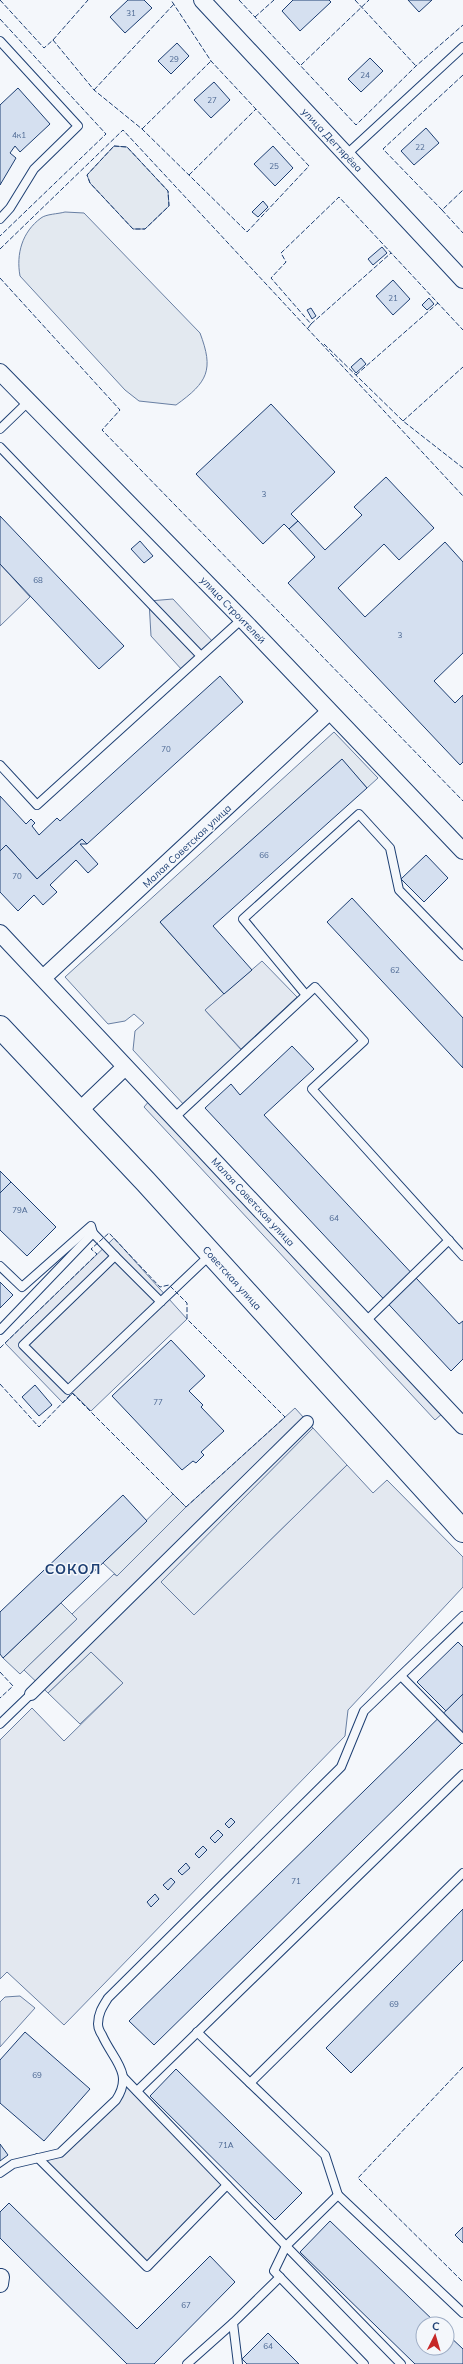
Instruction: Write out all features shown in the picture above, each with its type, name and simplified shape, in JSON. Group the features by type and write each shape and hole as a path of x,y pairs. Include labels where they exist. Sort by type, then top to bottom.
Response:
{"main road":[{"name":"Советская улица","path":"0,1027 79,1111 463,1531"}],"street":[{"name":"улица Дегтярёва","path":"202,0 463,280"},
{"name":"улица Строителей","path":"0,372 242,619 463,851"},
{"name":"Малая Советская улица","path":"43,978 329,712"},
{"name":"Малая Советская улица","path":"0,933 365,1322 462,1423"},
{"path":"79,1111 125,1067"},
{"path":"32,1694 307,1422"}],"lane":[{"path":"0,41 78,126 34,169 10,208 0,219"},
{"path":"346,155 463,47"},
{"path":"0,429 28,401"},
{"path":"0,447 200,655"},
{"path":"0,765 37,805 200,655 242,619"},
{"path":"306,995 243,919 359,814 390,848 399,890 463,956"},
{"path":"174,1118 315,987 364,1041 312,1089 463,1256"},
{"path":"0,1266 22,1287 92,1226 93,1233 161,1302"},
{"path":"0,1330 93,1233"},
{"path":"365,1322 449,1240"},
{"path":"115,1256 23,1345 68,1390 210,1254"},
{"path":"401,2364 124,2078 119,2065 106,2044 98,2026 100,2012 108,1998 341,1768 364,1711 463,1616"},
{"path":"401,1676 463,1739"},
{"path":"0,1724 32,1694"},
{"path":"137,2091 463,1774"},
{"path":"250,2083 463,1873"},
{"path":"197,2032 325,2155 338,2195 463,2313"},
{"path":"0,2173 13,2164 60,2153 116,2100 123,2090 124,2078"},
{"path":"38,2158 147,2267 227,2185"},
{"path":"338,2195 286,2246 274,2271 364,2364"},
{"path":"187,2364 233,2323 280,2277"},
{"path":"233,2323 238,2364"}],"shaded area":[{"path":"114,146 127,147 168,191 169,206 145,229 133,229 90,183 87,175"},
{"path":"65,212 84,213 200,333 207,357 205,374 195,389 176,405 139,401 125,390 20,276 20,252 29,230 43,217"},
{"path":"0,564 30,597 0,626"},
{"path":"173,599 214,643 183,671 151,636 149,601"},
{"path":"334,732 378,778 367,788 342,760 160,922 224,994 205,1010 244,1053 186,1107 133,1050 135,1031 144,1023 134,1014 125,1021 108,1024 65,977"},
{"path":"262,961 297,997 241,1049 205,1010"},
{"path":"150,1100 444,1412 435,1420 144,1107"},
{"path":"114,1238 187,1319 91,1411 73,1393 63,1403 5,1343"},
{"path":"295,1408 313,1428 161,1582 194,1615 347,1465 373,1493 387,1480 463,1557 463,1587 348,1710 345,1736 64,2025 7,1972 0,1979 0,1740 32,1708 64,1741 123,1683 91,1652 48,1693 24,1670 77,1619 72,1614 114,1574 117,1576 186,1507"},
{"path":"313,1428 347,1465 194,1615 160,1581"},
{"path":"173,1494 186,1507 117,1576 103,1563"},
{"path":"61,1603 77,1619 20,1674 3,1658"},
{"path":"91,1652 123,1683 80,1724 48,1693"},
{"path":"20,1996 35,2008 0,2047 0,2002 5,1997"},
{"path":"124,2078 227,2185 147,2267 38,2158 60,2153 116,2100"}],"building":[{"path":"128,0 144,0 152,8 125,33 110,17"},
{"path":"293,0 329,0 331,2 300,31 282,11"},
{"path":"408,0 432,0 419,12"},
{"path":"177,43 189,56 171,74 158,61"},
{"path":"370,58 383,71 361,92 348,79"},
{"path":"214,82 230,100 211,118 194,100"},
{"path":"18,88 50,124 20,152 15,146 10,153 16,158 0,185 0,105"},
{"path":"426,128 439,143 414,165 401,151"},
{"path":"273,146 293,168 275,186 254,164"},
{"path":"263,201 268,207 258,217 252,212"},
{"path":"382,247 387,253 373,265 368,259"},
{"path":"393,280 410,299 393,315 376,296"},
{"path":"429,298 434,304 427,310 422,305"},
{"path":"311,308 316,316 312,319 307,310"},
{"path":"361,358 366,364 356,373 351,367"},
{"path":"271,404 335,472 291,514 298,521 289,529 284,524 263,544 196,474"},
{"path":"386,477 434,528 399,560 384,544 338,588 365,617 445,542 463,562 463,653 434,681 455,703 463,695 463,762 460,765 288,583 315,557 289,529 298,521 325,550 362,515 354,507"},
{"path":"0,516 124,646 99,669 0,564"},
{"path":"140,541 153,556 144,563 131,549"},
{"path":"220,676 243,702 87,844 82,839 37,879 6,845 0,851 0,796 26,824 31,819 35,823 32,826 39,835 57,818 60,821"},
{"path":"342,759 367,788 213,926 252,970 224,994 160,922"},
{"path":"82,839 87,844 80,844 98,864 88,873 76,860 50,885 57,892 43,905 34,895 18,911 0,892 0,851 6,845 37,879"},
{"path":"426,855 448,878 424,902 401,879"},
{"path":"352,898 463,1018 463,1068 327,922"},
{"path":"292,1046 314,1069 264,1115 459,1324 463,1321 463,1359 451,1371 205,1108 231,1084 240,1095"},
{"path":"0,1171 11,1182 0,1193"},
{"path":"11,1182 56,1227 27,1256 0,1230 0,1193"},
{"path":"0,1282 13,1295 0,1308"},
{"path":"171,1340 205,1376 189,1391 203,1405 201,1407 224,1431 201,1452 204,1455 196,1463 193,1461 182,1470 112,1396"},
{"path":"35,1385 52,1405 39,1416 22,1397"},
{"path":"123,1495 147,1521 3,1658 0,1654 0,1612"},
{"path":"458,1642 463,1647 463,1694 446,1711 417,1682"},
{"path":"463,1694 463,1742 154,2045 129,2021"},
{"path":"231,1818 235,1822 229,1828 225,1824"},
{"path":"218,1830 223,1835 215,1843 210,1838"},
{"path":"203,1846 207,1850 199,1858 195,1854"},
{"path":"186,1863 190,1868 182,1875 178,1871"},
{"path":"171,1878 175,1882 168,1890 163,1885"},
{"path":"155,1894 159,1899 151,1907 147,1902"},
{"path":"463,1909 463,1960 351,2073 326,2048"},
{"path":"25,2032 90,2089 44,2141 0,2103 0,2060"},
{"path":"176,2069 302,2193 275,2220 150,2096"},
{"path":"0,2144 8,2155 0,2161"},
{"path":"9,2203 137,2329 210,2256 235,2282 154,2364 127,2364 0,2238 0,2212"},
{"path":"330,2221 429,2316 415,2316 415,2356 455,2356 455,2342 463,2349 463,2364 415,2364 300,2252"},
{"path":"463,2227 463,2243 455,2235"},
{"path":"268,2333 299,2364 247,2364 242,2359"}],"fence":[{"path":"0,0 44,48 53,40 94,90 142,129 247,232 309,166 211,61 171,0"},
{"path":"53,40 88,0"},
{"path":"239,0 356,125 416,66 463,25"},
{"path":"255,17 274,0"},
{"path":"355,0 416,66"},
{"path":"301,65 369,0"},
{"path":"94,90 174,4"},
{"path":"0,19 106,134 0,236"},
{"path":"142,129 211,61"},
{"path":"463,75 383,149 442,210 463,190"},
{"path":"189,175 256,109"},
{"path":"0,249 123,130 463,496"},
{"path":"114,146 127,147 168,191 169,206 145,229 133,229 90,183 87,175 114,146"},
{"path":"308,328 311,324 271,278 286,262 281,253 339,197 463,330"},
{"path":"442,210 463,233"},
{"path":"311,324 391,253"},
{"path":"0,278 120,410 102,430 463,801"},
{"path":"356,375 438,303"},
{"path":"324,344 403,421 463,468"},
{"path":"403,421 463,367"},
{"path":"0,1348 97,1254 91,1249 109,1233 160,1287 169,1285 187,1303 187,1319 285,1417 186,1507 72,1393 39,1427 0,1384"},
{"path":"0,1672 13,1686 0,1698"},
{"path":"463,2067 358,2178 463,2282"}],"district":[{"name":"СОКОЛ","path":"73,1569"}]}
